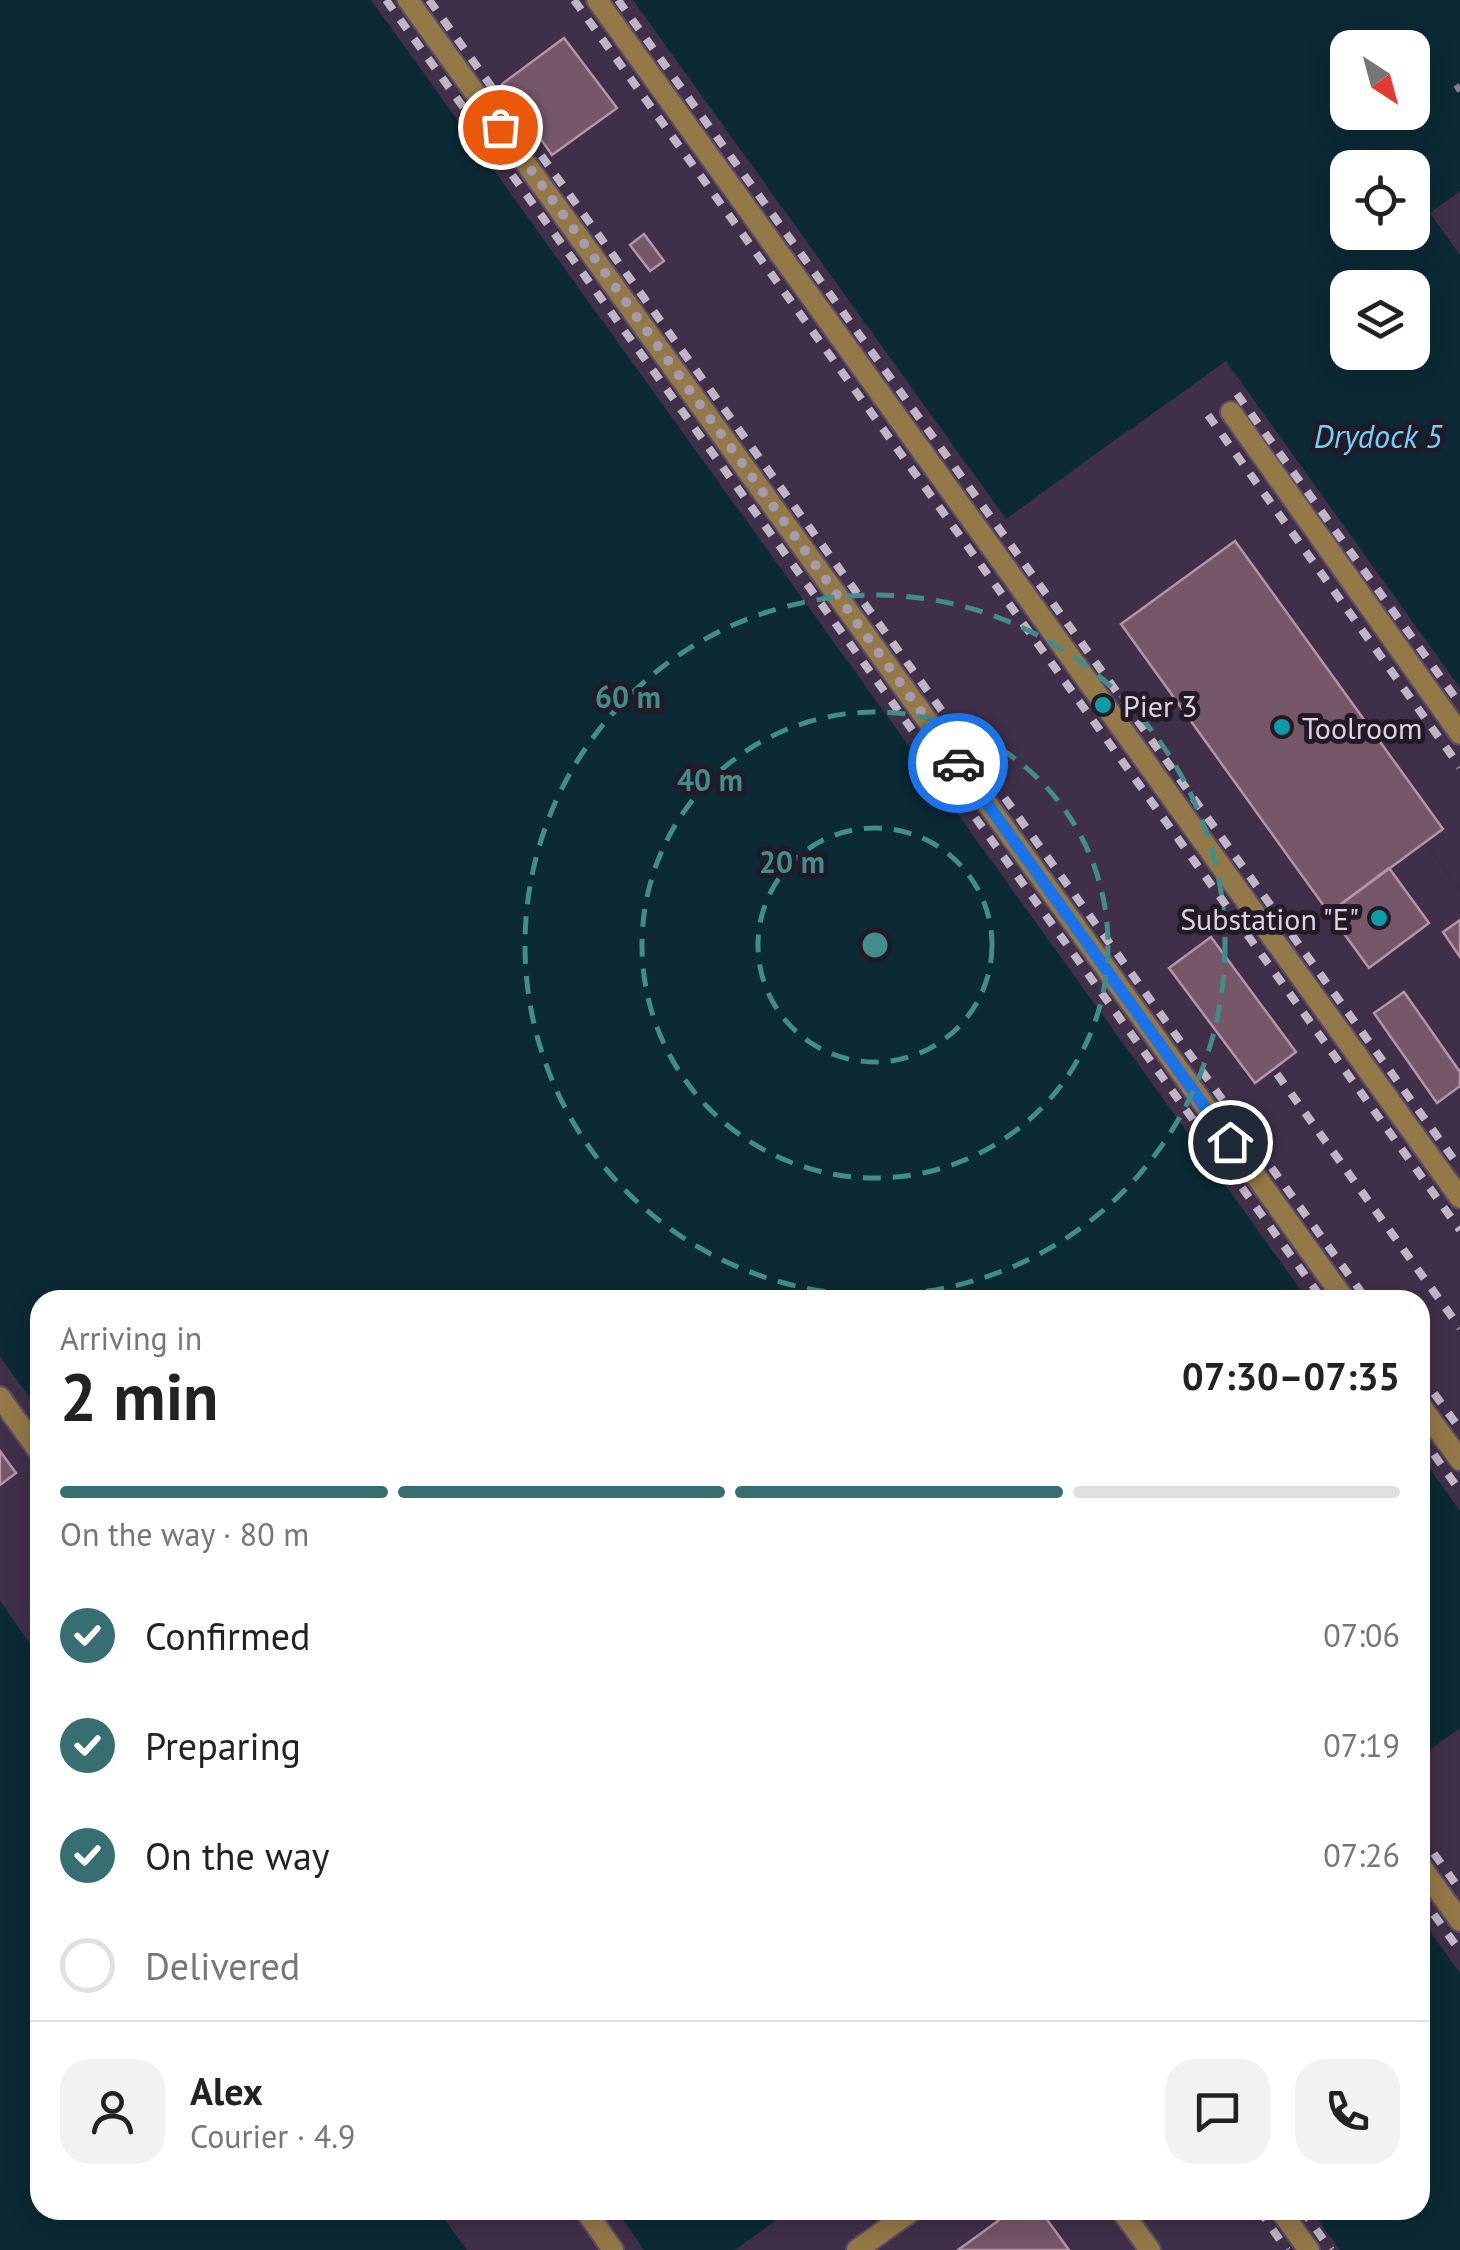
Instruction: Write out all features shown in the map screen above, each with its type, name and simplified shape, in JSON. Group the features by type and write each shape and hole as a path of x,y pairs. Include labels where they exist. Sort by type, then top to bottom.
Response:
{"lane":[{"path":"408,0 1338,1290"},
{"path":"597,0 1460,1198"},
{"path":"1231,412 1460,734"},
{"path":"0,1397 30,1439"},
{"path":"1430,1418 1460,1460"},
{"path":"1430,1879 1460,1921"},
{"path":"592,2220 613,2250"},
{"path":"857,2250 899,2220"},
{"path":"1128,2220 1150,2250"},
{"path":"1287,2220 1309,2250"}],"water":[{"name":"Drydock 5","path":"0,0 1460,0 1460,191 1430,213 1460,255 1460,688 1226,361 1130,430 1460,891 1460,1728 1430,1750 1430,1290 30,1290 30,2220 776,2220 735,2250 0,2250"},
{"path":"1430,1932 1460,1973 1460,2250 1340,2250 1318,2220 1430,2220"}],"pier":[{"name":"Pier 3","path":"371,0 633,0 1006,519 1130,429 1460,891 1460,1511 1430,1469 1430,1290 1301,1290"},
{"path":"0,1356 30,1398 30,1643 0,1601"},
{"path":"445,2220 623,2220 644,2250 467,2250"}],"building":[{"path":"564,38 617,108 552,155 502,84"},
{"path":"644,234 664,261 650,271 630,245"},
{"name":"Toolroom","path":"1235,541 1443,829 1329,913 1121,624"},
{"name":"Substation \"E\"","path":"1389,868 1429,923 1369,968 1329,913"},
{"path":"1460,920 1460,957 1443,932"},
{"path":"1211,937 1296,1052 1255,1083 1169,968"},
{"path":"1404,992 1460,1072 1460,1086 1437,1103 1374,1013"},
{"path":"0,1451 16,1473 0,1485"},
{"path":"999,2220 1047,2220 1069,2250 958,2250"}],"railway":[{"path":"386,0 1316,1290"},
{"path":"429,0 1360,1290"},
{"path":"574,0 1460,1230"},
{"path":"618,0 1460,1168"},
{"path":"1237,394 1460,704"},
{"path":"1208,415 1460,767"},
{"path":"1277,1074 1460,1328"},
{"path":"1430,1388 1460,1429"},
{"path":"1430,1449 1460,1491"},
{"path":"1430,1848 1460,1890"},
{"path":"1430,1909 1460,1951"},
{"path":"1266,2220 1287,2250"},
{"path":"1309,2220 1331,2250"}],"way so far":[{"path":"500,127 958,763"}],"place":[{"name":"Pier 3","path":"1103,705"},
{"name":"Toolroom","path":"1282,727"},
{"name":"Substation \"E\"","path":"1379,918"}],"route":[{"path":"958,763 1230,1142"}]}
